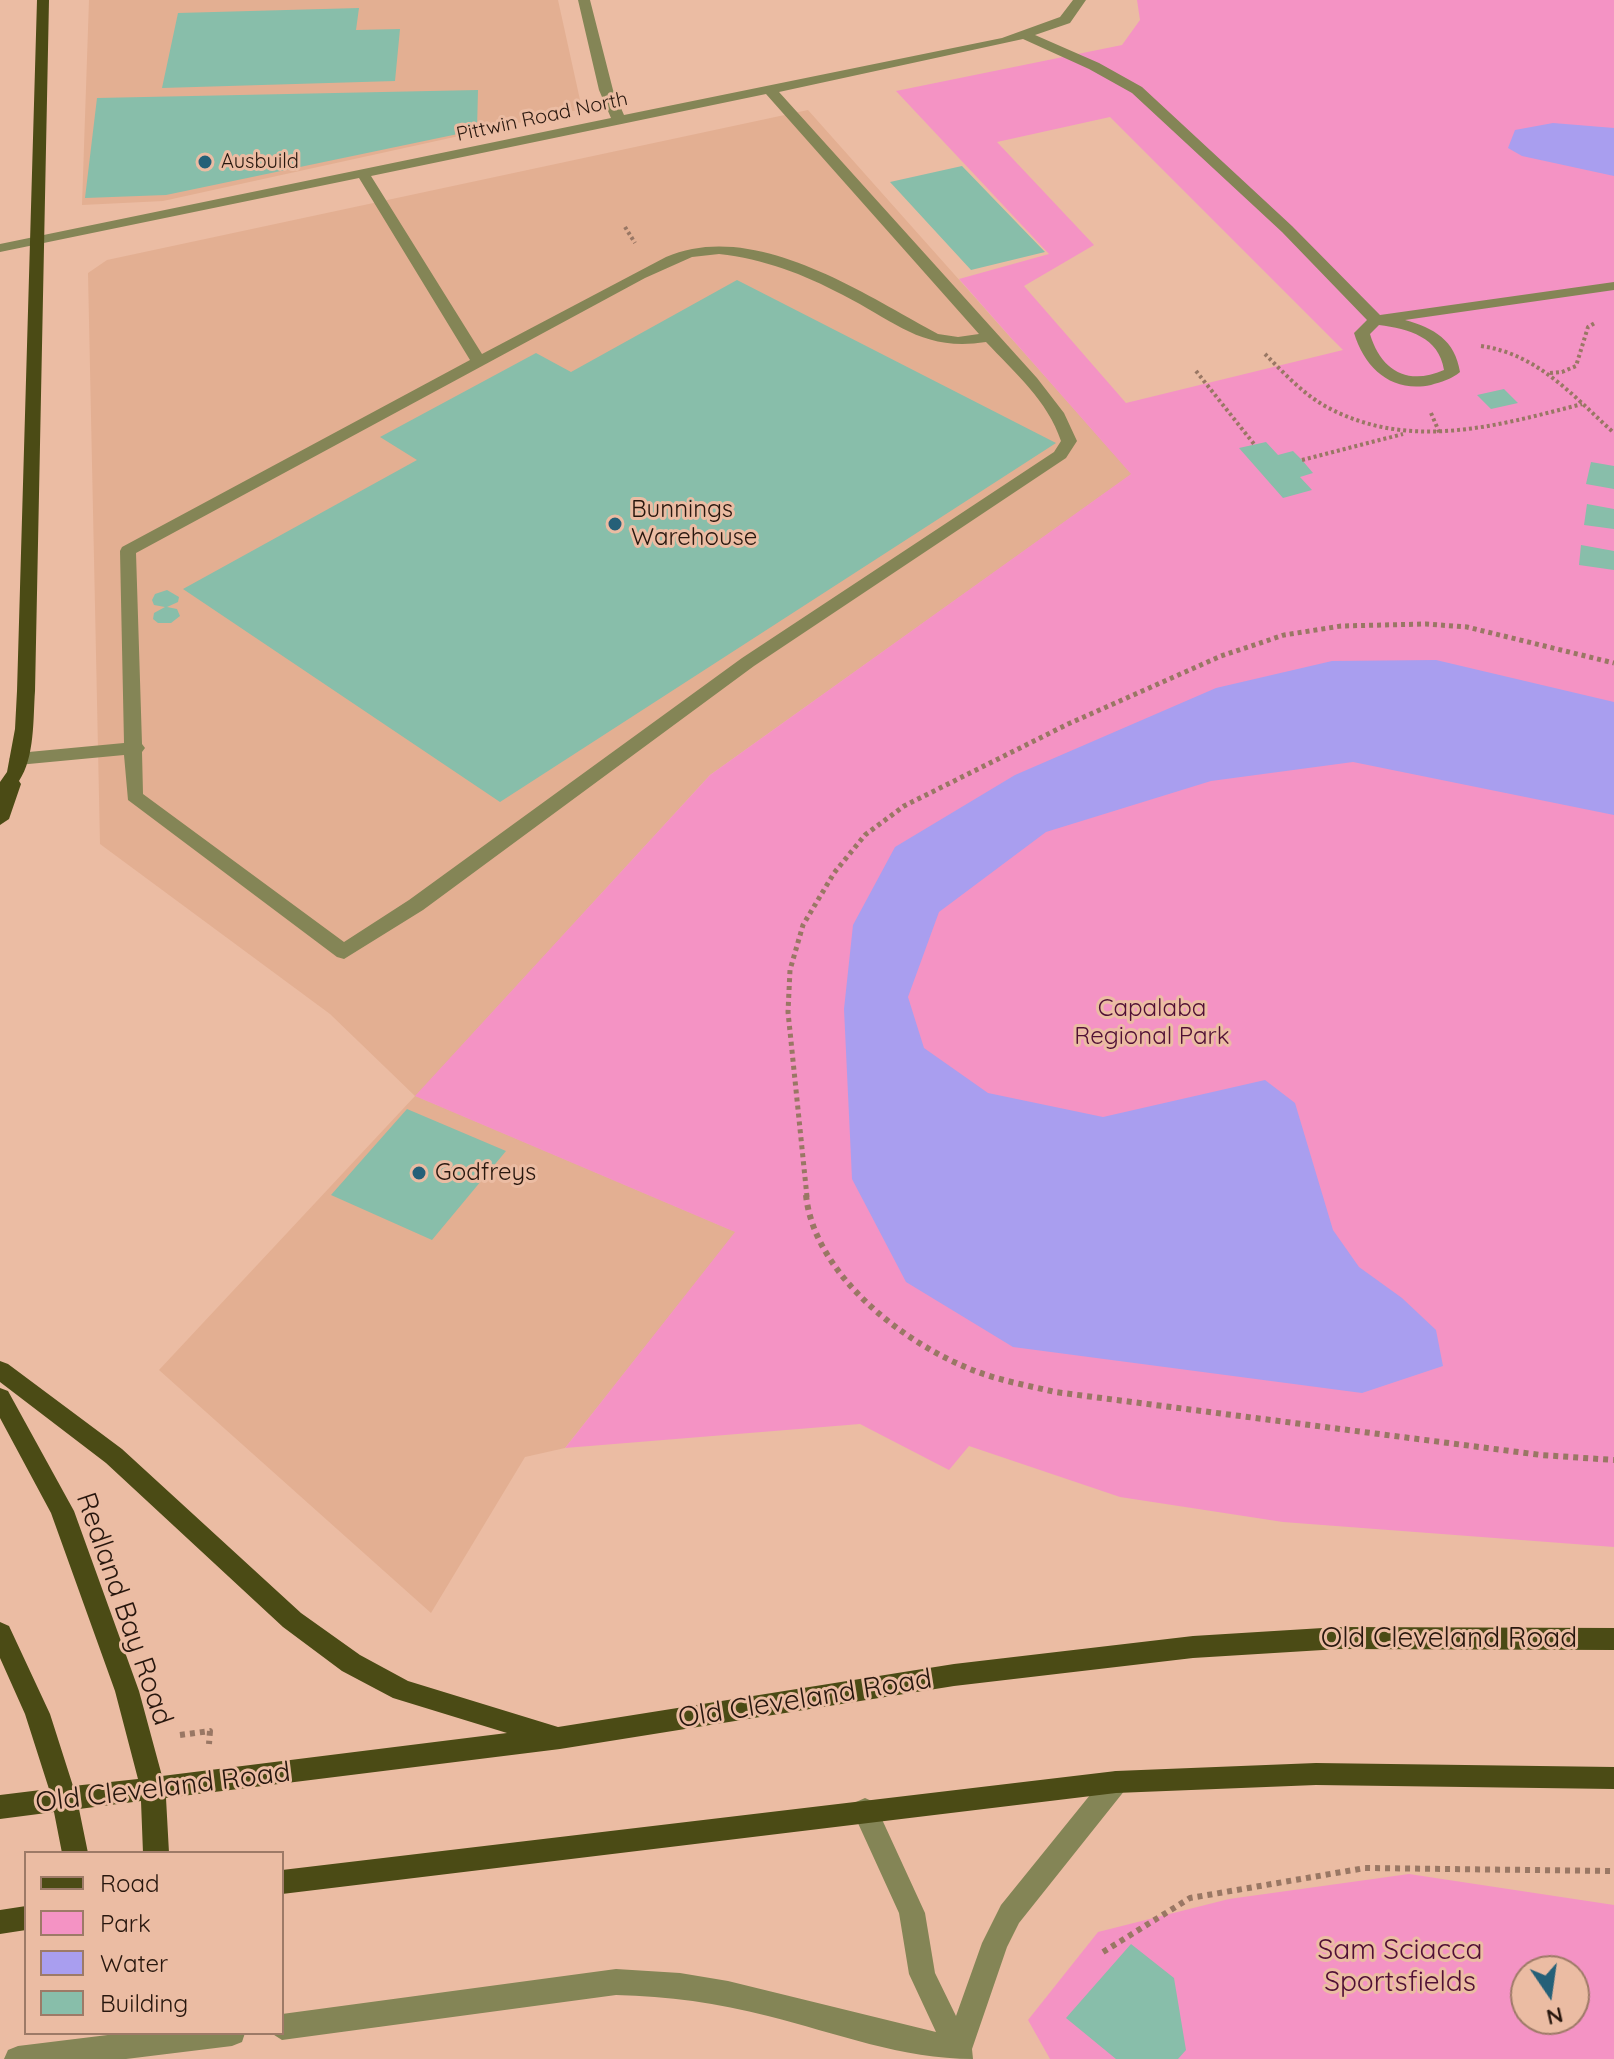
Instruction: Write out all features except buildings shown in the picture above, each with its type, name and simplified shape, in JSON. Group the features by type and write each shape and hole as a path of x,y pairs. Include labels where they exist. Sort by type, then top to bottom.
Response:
{"main road":[{"path":"0,819 17,766 24,729 26,691 43,0"},
{"path":"0,796 17,766"},
{"path":"0,1370 114,1456 292,1620 351,1663 402,1690 560,1738"},
{"name":"Redland Bay Road","path":"0,1397 62,1511 127,1691 153,1788 156,1851"},
{"path":"0,1633 37,1708 66,1799 75,1851"},
{"name":"Old Cleveland Road","path":"0,1807 560,1738 954,1675 1193,1647 1339,1638 1614,1639"},
{"path":"284,1882 1116,1782 1316,1774 1614,1778"},
{"path":"0,1922 24,1918"}],"street":[{"path":"584,0 606,90 620,122"},
{"name":"Pittwin Road North","path":"0,248 1027,36 1065,20 1080,0"},
{"path":"1027,36 1094,66 1137,90 1287,229 1376,320 1410,324 1429,333 1452,360 1452,372 1438,380 1419,384 1395,379 1373,363 1364,347 1362,333 1376,320 1614,286"},
{"path":"770,90 990,337 1062,418 1069,441 1060,455 748,662 416,905 344,952 134,796 136,748 128,551 640,275 691,253 745,250 784,261 934,338 958,342 990,337"},
{"path":"364,175 479,362"},
{"path":"17,766 136,748"},
{"path":"960,2054 995,1943 1010,1914 1116,1782"},
{"path":"865,1810 912,1913 922,1974 960,2054"},
{"path":"284,2027 616,1982 664,1984 743,1997 960,2054"},
{"path":"18,2059 216,2035"}],"path":[{"path":"1550,373 1563,373 1576,367 1581,361 1588,327 1603,318"},
{"path":"1444,348 1489,346 1514,354 1550,373 1614,433"},
{"path":"1196,371 1254,444"},
{"path":"1302,460 1404,434"},
{"path":"1614,663 1503,633 1426,624 1341,626 1284,635 1221,656 1054,730 904,806 865,835 834,873 803,925 790,970 788,1012 808,1212 832,1266 870,1306 922,1343 977,1372 1055,1392 1541,1455 1614,1460"},
{"path":"177,1736 210,1731 209,1749"},
{"path":"1103,1952 1190,1898 1365,1868 1614,1871"}],"shaded area":[{"path":"89,0 558,0 582,109 163,201 82,205"},
{"path":"808,110 1132,474 710,775 416,1096 736,1232 565,1448 525,1457 431,1613 159,1370 415,1096 330,1014 100,844 88,273 107,260"}],"green space":[{"name":"Capalaba Regional Park","path":"1137,0 1614,0 1614,1547 1283,1522 1120,1497 969,1446 949,1470 860,1424 565,1448 735,1232 415,1096 710,775 1131,474 959,279 1049,254 896,91 1122,45 1140,20","holes":["1110,117 1343,350 1126,403 1024,286 1094,245 997,142"]},
{"name":"Sam Sciacca Sportsfields","path":"1409,1874 1614,1905 1614,2059 1050,2059 1028,2020 1098,1932 1229,1899"}],"water":[{"path":"1553,123 1614,128 1614,176 1522,156 1508,148 1515,130"},
{"path":"1436,660 1614,702 1614,815 1353,762 1211,781 1046,832 939,912 908,997 924,1048 988,1093 1103,1117 1265,1080 1295,1103 1333,1230 1359,1267 1402,1298 1436,1330 1443,1366 1362,1393 1013,1347 906,1282 852,1179 844,1009 853,925 895,847 1015,775 1216,688 1332,661"}],"place":[{"name":"Ausbuild","path":"205,162"},
{"name":"Bunnings Warehouse","path":"615,524"},
{"name":"Godfreys","path":"419,1173"}]}
